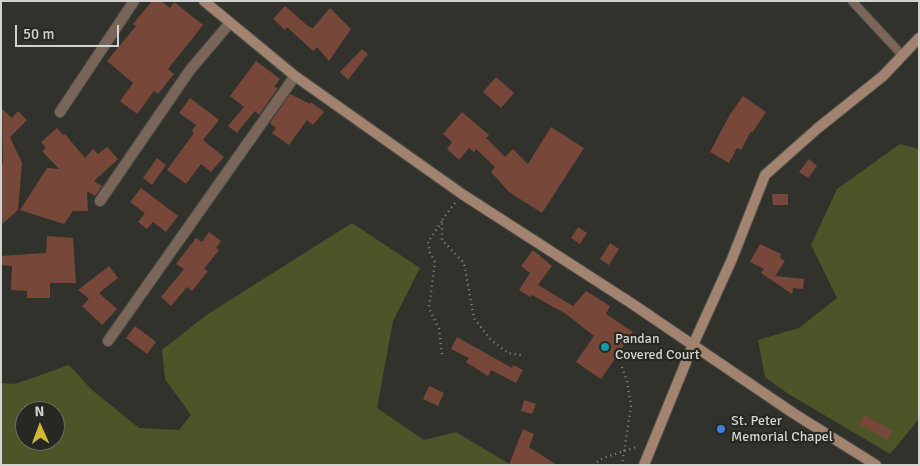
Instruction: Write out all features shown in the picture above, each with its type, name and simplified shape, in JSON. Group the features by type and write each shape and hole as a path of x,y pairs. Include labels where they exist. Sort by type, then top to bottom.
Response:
{"street":[{"path":"60,112 134,1"},
{"path":"204,1 229,24 295,76 462,194 693,344 793,413 876,465"},
{"path":"100,201 190,70 229,24"},
{"path":"644,465 693,344 732,258 765,176 825,122 883,76 919,38"},
{"path":"108,340 295,76"}],"lane":[{"path":"852,1 903,56"}],"path":[{"path":"442,354 439,329 428,308 435,262 430,253 428,242 462,194"},
{"path":"442,220 442,240 464,263 474,318 491,340 508,353 521,355"},
{"path":"622,367 627,381 631,406 626,450 622,465"},
{"path":"593,465 603,458 626,450 653,445"}],"green space":[{"path":"900,144 919,149 919,419 890,454 787,393 765,377 758,340 799,328 837,298 811,245 837,189"},
{"path":"352,223 420,268 393,321 377,408 424,440 456,432 511,465 1,465 1,383 15,384 69,365 92,390 139,428 179,430 191,415 165,379 162,350 205,316"}],"building":[{"path":"152,1 161,1 170,8 174,2 203,25 168,69 174,74 158,94 154,91 137,114 120,101 133,83 107,61 136,26 133,24"},
{"path":"285,6 309,27 313,28 330,8 351,29 329,61 317,47 313,51 287,27 285,30 273,19"},
{"path":"362,49 368,54 348,80 340,72"},
{"path":"256,61 280,79 274,87 278,88 259,115 255,111 237,133 228,126 244,107 230,96"},
{"path":"496,77 514,93 501,108 483,92"},
{"path":"290,94 310,104 311,102 324,112 313,125 307,120 289,145 272,133 276,128 270,123"},
{"path":"743,96 766,112 752,133 751,131 741,150 737,148 729,163 710,152 729,116"},
{"path":"190,98 219,120 203,140 224,157 211,172 201,164 186,184 167,170 194,133 192,131 196,125 179,113"},
{"path":"2,109 12,118 18,111 27,120 10,137 22,163 18,210 1,225 1,164 3,164"},
{"path":"462,112 489,135 486,138 505,157 513,149 528,164 551,127 584,148 542,213 509,192 491,172 495,167 476,149 474,152 469,148 459,160 447,149 452,142 443,134"},
{"path":"57,128 63,135 65,134 85,158 93,149 98,154 107,147 118,159 94,181 102,186 95,196 87,191 88,211 73,211 64,224 20,210 47,168 59,169 42,151 46,148 41,142"},
{"path":"157,158 166,165 152,185 143,178"},
{"path":"809,159 817,166 808,178 799,172"},
{"path":"141,188 178,216 166,232 153,222 147,229 138,222 145,213 130,202"},
{"path":"772,194 788,194 788,205 773,205"},
{"path":"578,227 587,233 580,244 571,238"},
{"path":"209,232 221,241 216,248 219,250 204,269 208,271 192,291 187,287 171,306 161,297 184,269 176,264 196,238 202,242"},
{"path":"47,236 73,238 76,283 50,283 50,298 27,298 27,291 11,290 12,266 1,265 1,256 46,253"},
{"path":"610,243 619,249 609,265 600,259"},
{"path":"760,244 781,254 780,258 785,261 775,276 804,279 803,289 793,288 792,294 761,273 764,269 750,262"},
{"path":"533,250 552,266 538,285 573,306 586,291 610,306 606,314 633,332 601,379 576,362 594,336 566,314 519,290 530,273 521,266"},
{"path":"109,266 118,278 99,293 117,309 102,325 82,306 89,299 78,290"},
{"path":"135,326 156,342 147,354 126,338"},
{"path":"457,337 512,368 513,365 523,370 516,383 491,370 488,376 466,362 469,358 451,349"},
{"path":"429,386 444,393 438,406 423,399"},
{"path":"524,400 536,404 532,414 521,411"},
{"path":"864,415 893,431 887,440 859,424"},
{"path":"523,429 534,434 529,447 557,465 509,465"}],"place":[{"name":"Pandan Covered Court","path":"605,347"},
{"name":"St. Peter Memorial Chapel","path":"721,429"}]}
